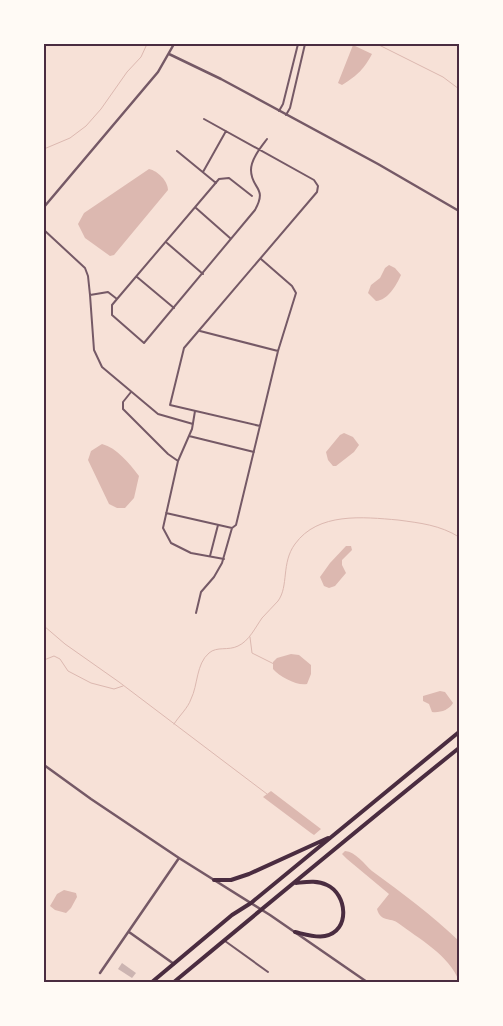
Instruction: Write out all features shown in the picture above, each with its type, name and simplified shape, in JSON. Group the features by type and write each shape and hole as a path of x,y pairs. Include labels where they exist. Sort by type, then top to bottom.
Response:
{"highway":[{"path":"152,982 232,915 251,903 335,835 459,732"},
{"path":"174,982 225,941 260,909 459,748"},
{"path":"214,880 231,880 249,874 335,835"},
{"path":"293,884 313,882 327,885 339,895 343,909 340,924 324,937 295,932"}],"street":[{"path":"44,206 158,72 174,44"},
{"path":"280,111 298,44"},
{"path":"286,115 290,108 305,44"},
{"path":"170,54 378,164 459,211"},
{"path":"204,119 314,180 318,186 317,192 184,348 170,405 260,426"},
{"path":"203,172 226,131"},
{"path":"252,196 229,178 219,179 167,243 112,305 112,315 144,343 203,274 261,200 260,191 251,170 259,150 266,139"},
{"path":"177,151 216,183"},
{"path":"196,208 230,238"},
{"path":"44,230 82,264 88,276 94,350 97,360 102,367 158,414 193,424"},
{"path":"167,243 203,274"},
{"path":"196,613 200,592 214,577 224,559 232,528 236,525 278,352 296,293 292,286 261,259"},
{"path":"137,277 174,308"},
{"path":"90,295 108,292 117,299"},
{"path":"199,331 278,352"},
{"path":"131,392 123,402 123,408 168,454 178,461"},
{"path":"195,411 189,436 178,461 163,528 171,543 192,553 224,559"},
{"path":"189,436 254,452"},
{"path":"166,513 232,528"},
{"path":"210,556 218,525"},
{"path":"44,765 91,799 295,932 367,982"},
{"path":"100,974 179,858"},
{"path":"129,932 174,964"},
{"path":"225,941 268,972"}],"shaded area":[{"path":"353,45 372,54 360,71 342,85 338,83"},
{"path":"149,169 162,177 168,190 114,255 110,256 85,238 78,224 84,213"},
{"path":"389,265 395,268 401,275 388,295 376,301 368,293 371,285 380,278 385,268"},
{"path":"344,433 353,437 359,445 354,452 336,466 333,466 328,460 326,452 340,435"},
{"path":"102,444 118,452 139,476 134,498 125,508 117,508 109,504 88,460 91,451"},
{"path":"346,546 351,546 352,550 342,560 346,573 335,586 329,588 324,586 320,577"},
{"path":"291,654 299,655 311,665 311,674 307,684 298,684 280,675 273,669 273,662 277,658"},
{"path":"440,691 445,692 453,703 449,708 432,712 429,704 423,701 423,696"},
{"path":"271,791 321,829 314,835 263,797"},
{"path":"345,851 356,856 372,871 428,913 459,941 459,981 455,972 433,948 395,921 381,916 377,909 389,894 347,859 342,854"},
{"path":"64,890 76,893 77,897 66,913 55,910 50,906 57,894"}],"building":[{"path":"122,963 136,973 132,978 118,969"}],"waterway":[{"path":"44,149 70,138 86,126 101,109 127,72 141,57 147,44"},
{"path":"377,44 443,77 459,89"},
{"path":"174,724 190,702 199,669 205,658 212,651 242,644 252,634 262,618 278,601 281,595 286,566 295,544 316,526 342,519 398,520 430,525 459,537"},
{"path":"44,626 65,644 119,682 267,794"},
{"path":"250,637 252,653 274,664"},
{"path":"44,660 54,656 60,659 68,671 91,683 114,689 123,686"}]}
